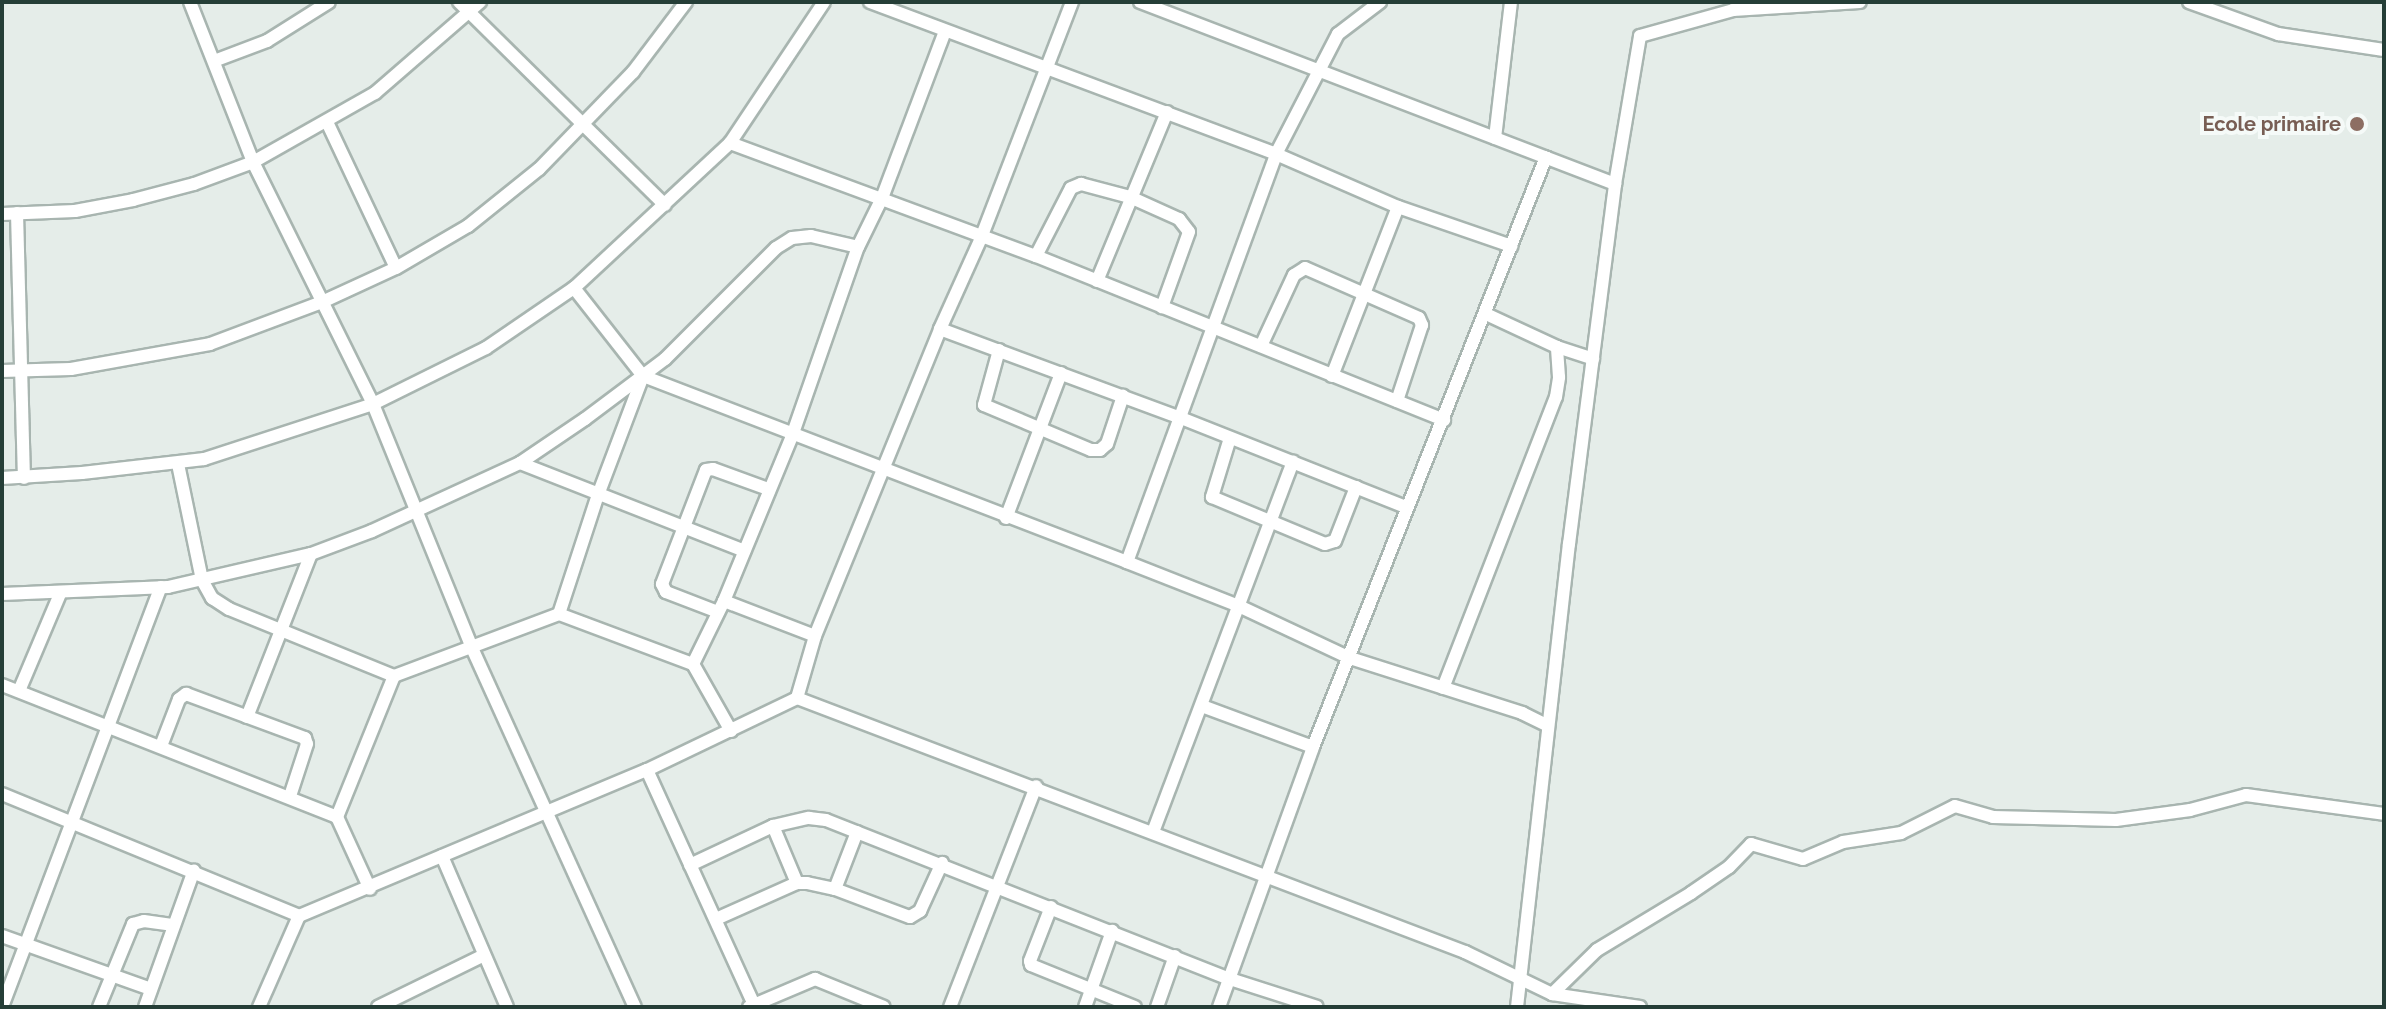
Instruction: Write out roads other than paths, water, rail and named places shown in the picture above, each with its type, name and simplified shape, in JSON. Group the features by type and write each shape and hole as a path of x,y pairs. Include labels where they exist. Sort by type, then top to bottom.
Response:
{"street":[{"path":"214,61 267,41 329,2"},
{"path":"459,2 665,205"},
{"path":"2,214 75,211 163,194 253,162 375,93 471,13 480,2"},
{"path":"2,371 86,367 186,350 322,302 396,268 468,226 539,169 633,72 686,2"},
{"path":"2,478 178,464 373,404 486,348 574,288 730,143 824,2"},
{"path":"870,2 1276,154 1398,207 1511,246"},
{"path":"797,698 815,636 885,471 940,329 981,238 1072,2"},
{"path":"1140,2 1615,184"},
{"path":"1127,562 1215,329 1276,154 1338,34 1380,2"},
{"path":"1495,138 1511,2"},
{"path":"1517,1007 1547,725 1615,184 1640,36 1733,10 1860,2"},
{"path":"2189,2 2278,34 2384,50"},
{"path":"192,3 253,162 373,404 472,648 635,1007"},
{"path":"693,664 721,606 792,436 858,247 882,198 945,31"},
{"path":"1097,281 1167,112"},
{"path":"327,122 396,268"},
{"path":"730,143 1036,256 1444,420"},
{"path":"1219,1007 1313,747 1546,157"},
{"path":"1036,256 1071,188 1081,184 1130,197 1179,219 1189,232 1162,307"},
{"path":"1332,376 1398,207"},
{"path":"17,213 24,478"},
{"path":"2,594 60,594 161,587 202,580 311,554 418,512 520,463 643,376 665,359 776,248 792,238 811,236 858,247"},
{"path":"1261,346 1298,270 1305,268 1414,314 1422,325 1397,401"},
{"path":"574,288 643,376 1241,607 1350,658 1522,713 1547,725"},
{"path":"1486,314 1557,347 1593,359"},
{"path":"940,329 1181,418 1406,507"},
{"path":"1443,688 1556,397 1557,347"},
{"path":"999,350 984,405 1091,450 1100,450 1107,444 1123,396"},
{"path":"1006,518 1061,373"},
{"path":"559,614 598,495 643,376"},
{"path":"1230,438 1212,497 1331,544 1356,487"},
{"path":"1153,832 1241,607 1293,462"},
{"path":"520,463 744,551"},
{"path":"178,464 202,580 216,602 394,676 559,614 693,664 731,731"},
{"path":"768,489 709,469 663,589 815,636"},
{"path":"247,717 311,554"},
{"path":"2,1007 75,821 161,587"},
{"path":"19,691 60,594"},
{"path":"337,817 394,676"},
{"path":"2,685 337,817 370,889"},
{"path":"161,746 183,695 307,740 290,796"},
{"path":"2,794 75,821 299,916 370,889 647,770 797,698 1036,786 1465,952 1552,994 1640,1007"},
{"path":"1202,706 1313,747"},
{"path":"647,770 716,919 751,1006 815,979 884,1007"},
{"path":"950,1007 1036,786"},
{"path":"1552,994 1597,950 1729,867 1751,844 1803,859 1843,842 1901,833 1955,806 1993,817 2116,820 2190,810 2246,795 2384,814"},
{"path":"690,865 773,826 809,818 826,820 942,863 1280,1001 1317,1007"},
{"path":"773,826 797,883"},
{"path":"835,889 857,832"},
{"path":"442,856 507,1007"},
{"path":"716,919 797,883 835,889 910,917 920,911 942,863"},
{"path":"145,1007 194,870"},
{"path":"1051,907 1030,963 1135,1007"},
{"path":"259,1007 299,916"},
{"path":"99,1007 133,924 144,921 174,925"},
{"path":"1085,1007 1112,931"},
{"path":"2,936 151,989"},
{"path":"378,1007 484,955"},
{"path":"1157,1007 1175,956"}],"place":[{"name":"Ecole primaire","path":"2357,124"}]}
